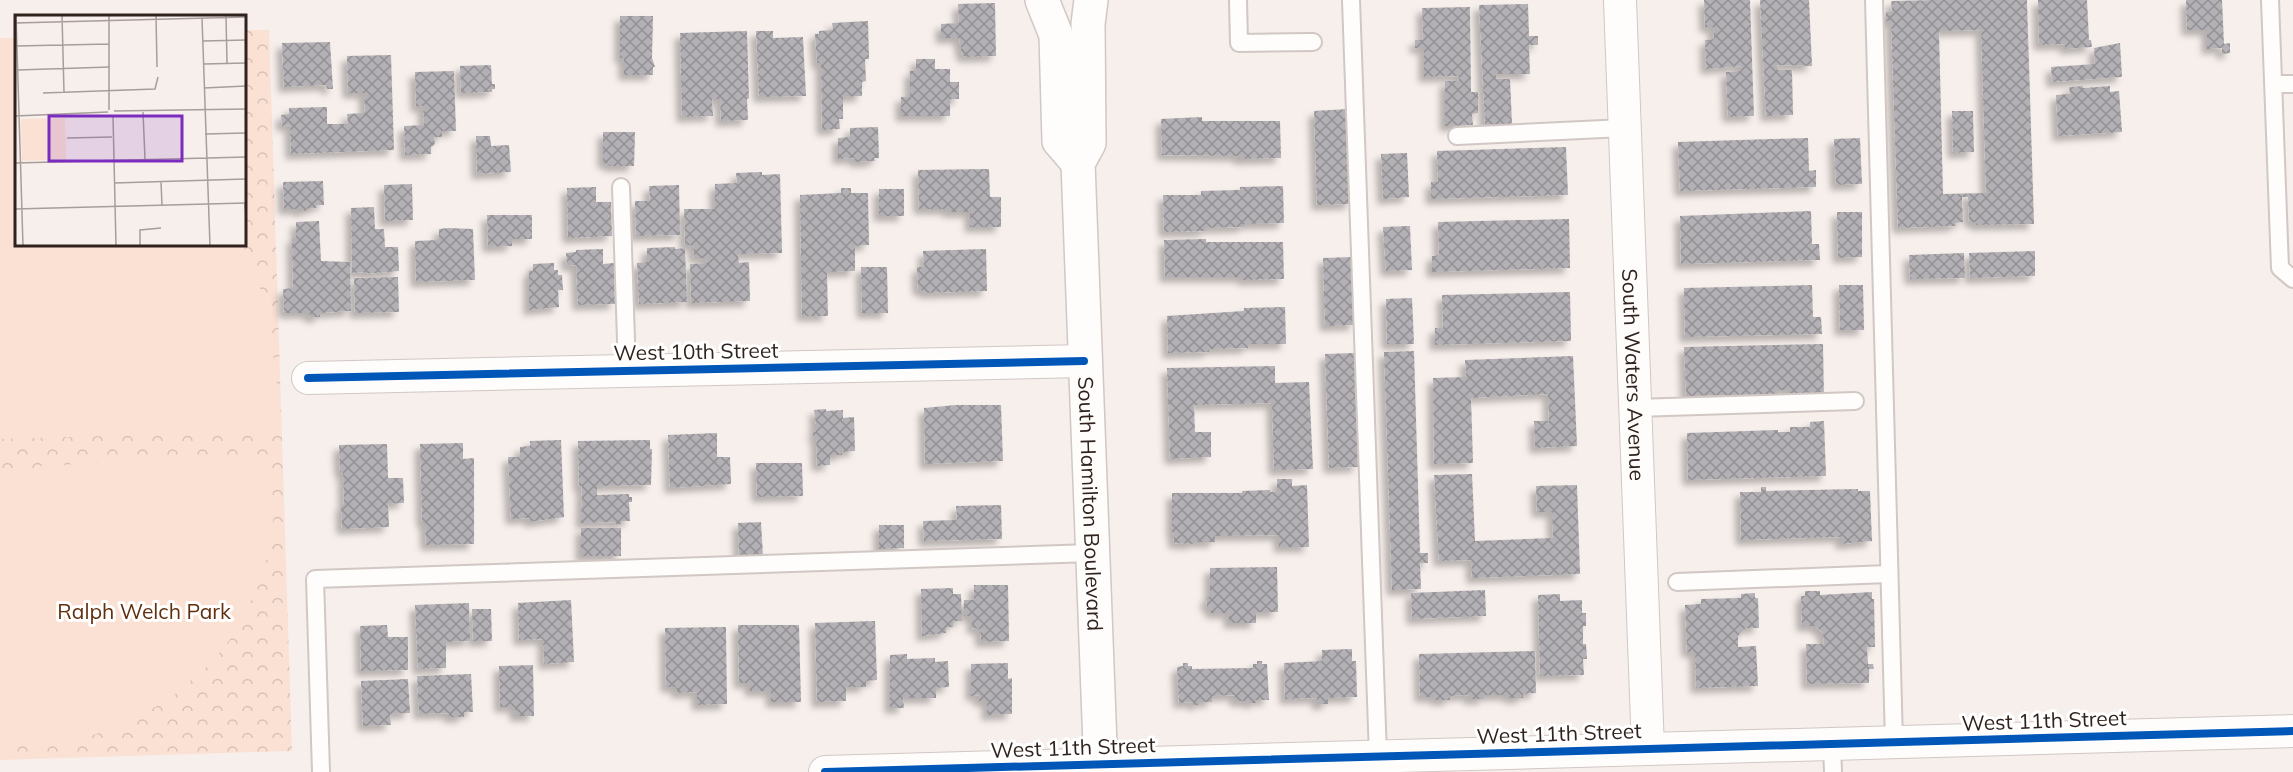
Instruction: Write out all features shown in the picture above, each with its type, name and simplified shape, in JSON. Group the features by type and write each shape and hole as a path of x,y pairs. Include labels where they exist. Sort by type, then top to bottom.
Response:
{"street":[{"path":"1042,0 1056,35 1059,141 1078,163"},
{"path":"1056,0 1079,0"},
{"name":"South Hamilton Boulevard","path":"1092,0 1088,24 1089,143 1078,163 1101,768"},
{"name":"South Waters Avenue","path":"1620,0 1648,749"},
{"name":"West 10th Street","path":"308,378 1084,361"},
{"name":"West 11th Street","path":"825,772 1101,768 1378,756 1648,749 1833,758 1894,742 2293,731"}],"lane":[{"path":"1238,0 1239,43 1313,42"},
{"path":"1351,0 1378,756"},
{"path":"1874,0 1894,742"},
{"path":"2270,0 2275,84 2280,268 2293,279"},
{"path":"2275,84 2293,84"},
{"path":"1457,136 1624,128"},
{"path":"621,187 627,371"},
{"path":"1635,408 1855,401"},
{"path":"321,772 315,579 1092,553"},
{"path":"1677,582 1889,574"}],"green space":[{"name":"Ralph Welch Park","path":"246,30 269,30 292,751 0,760 0,38 15,38 15,246 246,246"},
{"path":"0,52 15,57 15,246 243,246 267,306 282,424 247,432 0,439"},
{"path":"270,454 274,516 264,573 238,629 212,662 167,701 112,729 61,745 0,744 0,498 5,481 42,466"}],"building":[{"path":"1704,0 1750,0 1754,116 1728,117 1726,72 1741,71 1741,66 1706,69 1705,40 1714,39 1713,27 1705,27"},
{"path":"1760,0 1809,0 1812,66 1777,65 1778,70 1792,70 1793,115 1766,116"},
{"path":"2027,0 2034,224 1976,225 1976,222 1969,222 1968,197 1962,197 1963,222 1955,223 1956,226 1898,228 1891,21 1886,21 1886,12 1892,11 1891,1","holes":["1981,30 1986,193 1943,194 1939,31"]},
{"path":"2038,0 2087,0 2089,40 2091,40 2092,47 2065,49 2065,44 2039,45"},
{"path":"2186,0 2222,0 2224,44 2230,43 2230,53 2222,54 2222,48 2207,49 2207,30 2187,30"},
{"path":"995,3 996,56 966,57 962,55 959,38 941,38 941,24 959,23 958,4"},
{"path":"1528,4 1529,36 1538,36 1538,45 1529,45 1530,74 1496,74 1496,79 1510,79 1512,124 1485,125 1479,5"},
{"path":"1470,7 1471,92 1478,92 1478,113 1472,114 1473,125 1445,126 1445,81 1459,81 1459,76 1424,77 1424,48 1415,48 1415,40 1423,40 1422,8"},
{"path":"620,16 653,16 652,58 655,67 653,67 653,75 624,75 624,58 620,58"},
{"path":"868,21 869,59 865,59 866,81 862,82 862,96 843,97 843,119 839,119 840,129 822,130 821,63 817,63 815,34 819,34 819,31 833,30 832,23"},
{"path":"747,31 748,120 721,121 720,99 712,99 713,116 682,117 680,33"},
{"path":"756,31 773,31 773,38 803,37 806,96 759,97"},
{"path":"330,42 333,89 327,89 326,85 284,87 282,43"},
{"path":"2120,43 2122,77 2052,82 2051,67 2095,64 2094,48"},
{"path":"391,55 394,150 291,154 290,125 282,126 281,115 289,114 289,108 327,107 327,124 348,124 347,114 365,113 364,93 348,93 347,56"},
{"path":"916,59 935,59 935,69 950,69 950,82 959,82 959,99 950,99 950,116 901,116 901,97 910,96 910,71 916,71"},
{"path":"491,65 492,84 495,84 492,92 461,93 460,66"},
{"path":"454,71 456,131 442,131 442,137 434,137 435,144 431,147 431,154 405,155 404,126 424,125 423,106 416,107 415,72"},
{"path":"2083,86 2083,88 2110,86 2110,92 2119,91 2122,132 2058,136 2056,95 2070,94 2069,87"},
{"path":"1348,109 1351,204 1317,205 1314,111"},
{"path":"1952,111 1973,111 1974,152 1953,153"},
{"path":"1202,117 1202,121 1280,121 1281,158 1239,159 1239,156 1162,155 1161,119"},
{"path":"878,127 879,158 874,158 875,161 855,162 855,158 838,159 838,138 850,137 850,128"},
{"path":"603,132 635,132 634,166 609,166 609,163 603,163"},
{"path":"476,136 490,136 491,146 509,145 511,172 477,174"},
{"path":"1808,138 1809,171 1816,170 1816,187 1680,191 1678,142"},
{"path":"1860,138 1862,184 1836,185 1834,139"},
{"path":"1566,147 1568,195 1431,199 1431,182 1438,182 1437,151"},
{"path":"1407,153 1409,197 1383,199 1381,154"},
{"path":"989,169 990,197 1001,197 1001,227 970,227 970,212 919,209 918,170"},
{"path":"762,172 762,175 780,174 782,253 738,254 739,263 749,262 750,301 691,303 690,264 707,263 706,258 694,258 693,245 685,245 684,209 715,209 715,184 737,183 736,173"},
{"path":"323,181 324,205 316,205 316,208 306,209 306,211 284,209 283,182"},
{"path":"412,184 413,220 385,221 384,185"},
{"path":"679,185 680,235 636,236 635,201 650,201 649,186"},
{"path":"1283,186 1284,223 1244,224 1244,227 1205,228 1205,231 1164,232 1163,195 1201,195 1201,191"},
{"path":"596,187 596,202 611,202 612,236 568,238 567,188"},
{"path":"841,188 851,188 851,193 868,193 869,245 855,246 855,271 827,272 828,316 802,316 800,195 841,193"},
{"path":"879,189 904,189 904,216 879,216"},
{"path":"374,207 375,229 384,229 385,247 398,247 399,271 352,273 351,208"},
{"path":"1811,211 1812,244 1819,244 1820,260 1681,264 1680,216"},
{"path":"1837,212 1862,212 1862,257 1838,258"},
{"path":"487,215 532,215 532,239 512,239 512,246 488,247"},
{"path":"1569,219 1570,268 1432,272 1432,256 1439,255 1438,222"},
{"path":"319,221 321,261 350,262 351,311 320,313 320,317 310,317 309,313 284,313 283,289 293,288 292,238 296,238 296,222"},
{"path":"1410,226 1412,270 1386,271 1383,227"},
{"path":"439,229 473,229 475,280 416,282 415,241 439,240"},
{"path":"1206,239 1206,242 1283,242 1284,279 1165,277 1164,240"},
{"path":"675,247 675,249 685,248 687,302 639,304 637,263 647,262 647,248"},
{"path":"603,249 603,264 614,263 615,304 578,305 576,265 567,266 566,253 576,252 576,250"},
{"path":"986,249 987,291 925,293 924,290 918,290 917,267 924,267 923,251"},
{"path":"2035,251 2035,276 1970,278 1969,253"},
{"path":"1964,253 1965,278 1910,279 1909,255"},
{"path":"1352,257 1355,325 1325,326 1323,258"},
{"path":"554,263 554,270 558,270 558,275 562,275 563,290 558,290 559,307 529,310 529,271 533,271 533,264"},
{"path":"861,267 887,267 888,313 862,313"},
{"path":"398,277 399,312 355,313 354,278"},
{"path":"1812,285 1813,317 1821,317 1822,334 1685,337 1684,288"},
{"path":"1839,285 1863,285 1864,330 1840,330"},
{"path":"1570,292 1571,341 1435,345 1435,328 1443,328 1442,295"},
{"path":"1412,298 1414,344 1387,344 1386,299"},
{"path":"1285,307 1286,344 1248,344 1248,348 1168,353 1167,316 1244,311 1244,308"},
{"path":"1823,344 1824,399 1810,399 1810,394 1790,394 1790,390 1777,390 1777,394 1686,396 1684,347"},
{"path":"1414,351 1420,553 1428,553 1428,563 1420,563 1421,589 1392,590 1384,352"},
{"path":"1355,353 1358,467 1329,468 1325,354"},
{"path":"1573,356 1577,446 1535,448 1534,421 1549,421 1548,394 1471,398 1473,463 1434,464 1433,378 1466,377 1465,360"},
{"path":"1275,366 1275,383 1309,382 1313,469 1274,470 1272,403 1194,405 1195,432 1211,432 1211,457 1170,459 1167,368"},
{"path":"1001,405 1003,461 925,464 924,408"},
{"path":"826,409 826,411 843,410 843,418 854,417 855,451 842,452 842,455 830,455 830,465 817,466 816,436 813,436 813,432 816,432 814,410"},
{"path":"1824,421 1826,476 1688,480 1687,433 1778,430 1778,432 1790,432 1790,427 1810,427 1810,422"},
{"path":"717,433 717,457 730,457 731,484 670,488 668,435"},
{"path":"561,440 564,517 530,522 530,518 511,519 508,457 520,457 520,447 530,446 530,441"},
{"path":"650,440 651,485 597,486 597,495 629,494 629,497 632,497 632,502 629,502 630,521 621,521 621,524 616,524 616,522 581,523 582,486 579,487 578,441"},
{"path":"463,443 463,459 474,458 474,544 426,545 425,522 422,522 420,444"},
{"path":"387,444 388,478 403,478 404,503 388,504 389,527 342,529 343,472 340,472 339,445"},
{"path":"756,463 802,463 803,496 757,497"},
{"path":"1472,474 1475,541 1553,538 1552,512 1537,512 1536,486 1577,485 1580,574 1472,578 1471,560 1439,561 1434,475"},
{"path":"1277,479 1292,479 1292,486 1307,485 1309,547 1279,547 1279,535 1215,536 1215,542 1174,543 1172,493 1242,493 1242,491 1270,490 1270,492 1277,492"},
{"path":"1761,487 1766,487 1766,491 1858,489 1858,491 1870,491 1872,541 1841,544 1841,537 1741,540 1740,492 1761,492"},
{"path":"1001,505 1002,539 924,541 923,521 957,520 956,506"},
{"path":"761,522 763,556 739,557 738,523"},
{"path":"879,525 904,525 904,548 879,549"},
{"path":"581,528 621,528 621,556 581,556"},
{"path":"1277,567 1278,612 1256,612 1256,623 1229,623 1229,613 1211,613 1211,607 1207,607 1206,597 1210,597 1210,568"},
{"path":"974,585 1008,585 1009,641 981,642 980,629 972,628 972,616 964,616 964,600 974,600"},
{"path":"953,588 953,594 961,594 962,621 953,621 953,627 946,627 946,633 922,636 921,589"},
{"path":"1485,590 1486,616 1412,619 1411,593"},
{"path":"1805,591 1820,591 1820,595 1872,592 1875,647 1867,647 1868,664 1873,664 1874,669 1869,669 1869,683 1807,684 1806,644 1824,644 1823,633 1815,626 1802,626 1801,596 1805,596"},
{"path":"1755,593 1755,598 1758,598 1759,628 1746,628 1738,636 1738,647 1756,646 1758,686 1696,688 1695,652 1687,652 1685,605 1701,604 1701,599 1741,598 1741,594"},
{"path":"1560,594 1560,601 1582,600 1582,613 1586,613 1586,626 1583,626 1583,644 1586,644 1587,659 1583,659 1584,675 1540,676 1538,595"},
{"path":"571,600 574,662 544,664 543,639 519,640 518,603"},
{"path":"469,603 470,641 446,642 446,668 418,669 415,605"},
{"path":"472,609 491,609 492,641 473,641"},
{"path":"875,621 877,680 866,681 866,687 846,687 846,701 817,702 815,623"},
{"path":"387,625 388,637 408,637 408,670 361,671 360,626"},
{"path":"738,625 799,625 801,702 771,702 771,691 750,691 750,683 739,683"},
{"path":"726,627 727,704 697,705 697,692 677,693 676,687 666,687 665,628"},
{"path":"1352,649 1352,661 1356,661 1357,697 1328,698 1328,704 1317,704 1317,698 1285,699 1284,663 1322,661 1322,650"},
{"path":"1535,651 1536,693 1523,694 1523,698 1509,698 1509,695 1484,695 1484,699 1469,699 1469,695 1450,696 1450,700 1420,697 1419,654"},
{"path":"907,654 907,659 935,658 935,662 948,661 949,687 936,688 936,698 903,698 904,708 890,708 890,655"},
{"path":"1257,661 1267,664 1269,700 1255,700 1256,703 1235,701 1235,695 1212,696 1212,702 1199,702 1199,705 1193,705 1193,702 1179,703 1177,667 1183,666 1183,663 1188,663 1192,669 1253,668 1253,664 1257,664"},
{"path":"1008,663 1008,679 1012,678 1012,714 987,715 987,701 979,701 979,695 971,696 971,664"},
{"path":"533,665 534,716 515,716 515,707 500,707 499,666"},
{"path":"471,674 473,712 464,712 464,717 449,717 449,713 419,714 417,676"},
{"path":"408,679 410,713 390,714 391,725 363,726 361,681"}],"cycle path":[{"path":"308,378 1084,361"},
{"path":"825,772 2293,731"}]}
